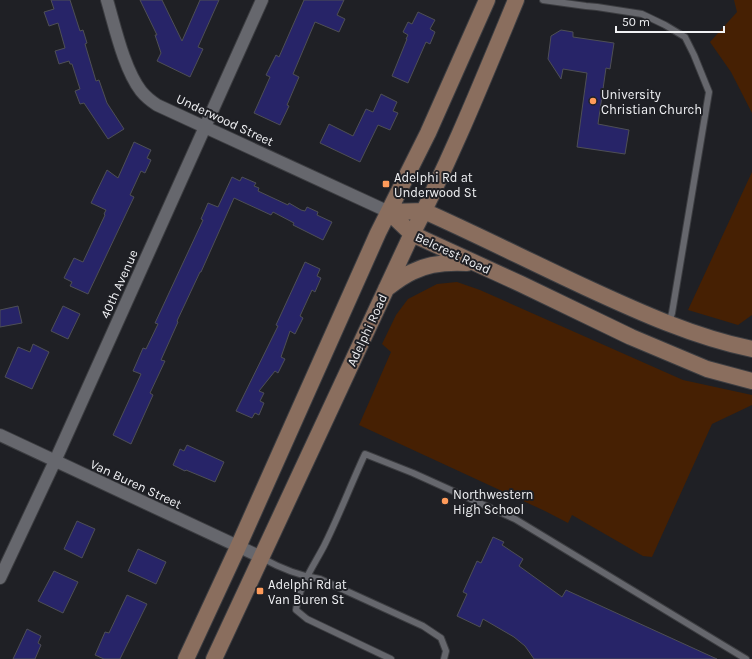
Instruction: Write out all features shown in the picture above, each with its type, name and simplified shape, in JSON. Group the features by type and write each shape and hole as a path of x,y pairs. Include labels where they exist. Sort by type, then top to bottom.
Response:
{"main road":[{"path":"186,659 238,547 378,233 428,133 487,0"},
{"name":"Adelphi Road","path":"214,659 472,107 516,0"},
{"name":"Belcrest Road","path":"389,212 424,211 668,324 708,338 752,349"},
{"name":"Belcrest Road","path":"389,212 412,234 638,340 707,368 752,381"},
{"path":"386,289 412,271 425,267 446,262 476,263"}],"street":[{"name":"Underwood Street","path":"107,0 128,69 141,90 157,105 389,212"},
{"name":"40th Avenue","path":"0,578 55,461 262,0"},
{"name":"Van Buren Street","path":"0,435 261,557"}],"lane":[{"path":"543,0 642,14 685,37 694,55 708,92 672,313 668,324"},
{"path":"391,659 307,619 296,610 297,600 307,577 324,545 365,454 413,473 515,519 746,659"},
{"path":"261,557 275,565 307,577 320,579 423,626 441,638 446,651 444,659"}],"shaded area":[{"path":"734,0 752,0 752,113 731,72 710,42 737,12"},
{"path":"752,172 752,315 738,325 688,310"},
{"path":"457,282 480,290 683,380 752,395 752,405 712,424 652,557 643,556 572,515 568,523 359,425 391,352 382,344 396,315 408,299 437,284"}],"building":[{"path":"51,0 70,0 80,31 83,30 87,43 85,44 96,81 99,80 107,103 124,129 108,139 84,103 80,104 75,91 80,89 72,64 70,64 69,61 59,64 55,51 65,48 58,23 49,26 44,12 54,9"},
{"path":"140,0 162,0 182,41 200,0 219,0 198,47 203,49 190,77 157,61 161,53 155,35 157,35"},
{"path":"304,0 344,0 337,15 345,19 339,32 315,22 293,74 299,77 287,105 289,106 280,125 254,113 270,77 266,75 276,55 279,57"},
{"path":"418,12 435,20 430,29 435,32 430,44 426,42 408,83 392,76 408,35 403,32 408,22 412,24"},
{"name":"University Christian Church","path":"561,30 573,32 573,37 614,43 610,69 606,68 598,124 629,130 625,154 577,147 587,73 563,69 561,79 548,59 551,36"},
{"path":"381,94 397,102 393,111 398,113 390,130 378,125 360,162 320,143 329,124 353,136 366,109 373,112"},
{"path":"134,142 151,150 147,158 151,160 145,173 141,171 130,195 134,197 88,294 70,286 72,282 64,278 74,258 83,262 105,215 106,210 91,203 107,170 118,178"},
{"path":"232,177 240,181 242,177 256,183 254,186 259,188 258,191 288,205 289,203 301,210 305,211 307,207 318,212 317,215 332,222 323,240 293,225 294,223 273,212 271,215 234,198 177,321 178,322 161,360 165,361 150,393 153,395 131,444 113,435 141,374 133,371 143,348 146,349 158,324 155,323 203,220 201,219 208,203 218,207"},
{"path":"305,262 320,269 317,276 321,278 315,292 312,290 300,316 303,318 295,334 290,331 281,357 285,359 278,373 275,371 259,391 264,393 260,401 264,403 259,415 255,413 252,418 236,411 278,326 276,325"},
{"path":"18,306 22,323 0,327 0,310"},
{"path":"63,306 80,314 68,339 51,331"},
{"path":"33,344 49,352 32,389 5,377 18,347 30,352"},
{"path":"187,445 224,462 215,482 173,465 180,449 184,451"},
{"path":"77,521 95,529 82,558 64,549"},
{"name":"Northwestern High School","path":"493,537 504,542 502,545 523,559 519,566 562,597 566,590 717,659 534,659 525,646 514,637 483,619 480,627 457,616 467,594 463,592 477,561 481,563"},
{"path":"138,549 166,562 156,584 128,571"},
{"path":"54,571 78,582 63,613 38,601"},
{"path":"127,595 147,604 120,659 104,659 95,655 105,632 109,633"},
{"path":"27,629 41,636 38,643 41,645 35,659 13,659"}],"place":[{"name":"University Christian Church","path":"593,101"},
{"name":"Adelphi Rd at Underwood St","path":"386,184"},
{"name":"Northwestern High School","path":"445,501"},
{"name":"Adelphi Rd at Van Buren St","path":"260,591"}]}
